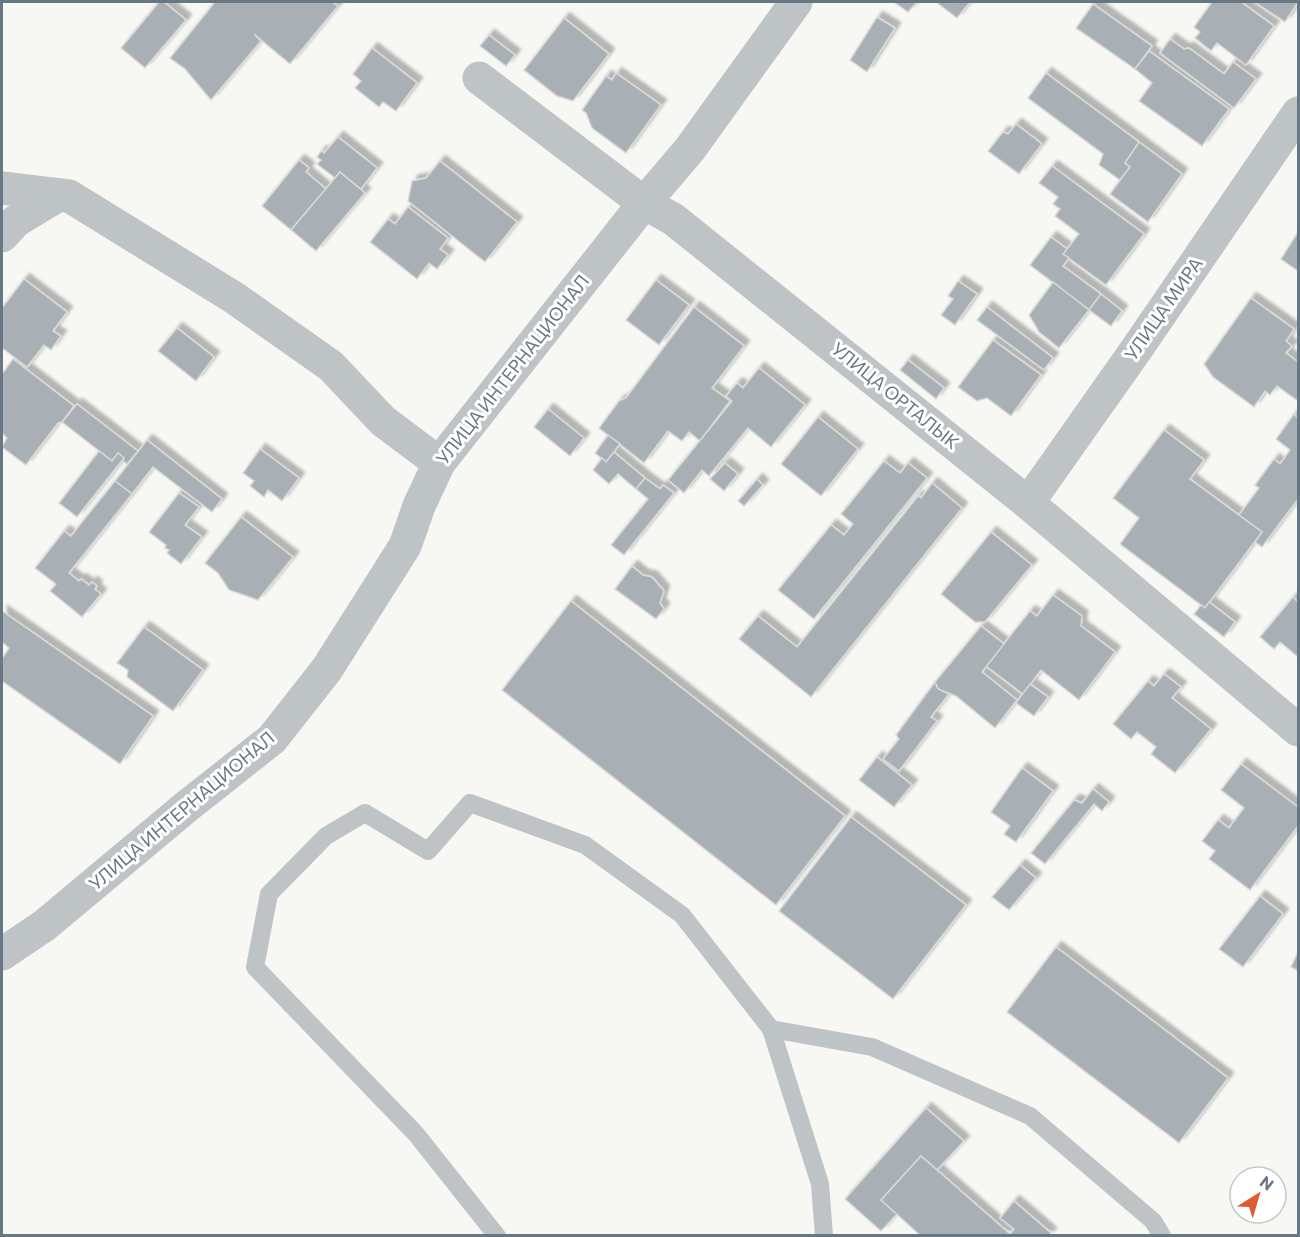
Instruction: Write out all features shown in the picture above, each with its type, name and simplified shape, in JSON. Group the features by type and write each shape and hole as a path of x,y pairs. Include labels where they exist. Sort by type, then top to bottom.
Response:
{"street":[{"name":"УЛИЦА ИНТЕРНАЦИОНАЛ","path":"2,954 45,925 186,807 272,739 327,669 405,546 418,506 439,463 644,203 690,149 796,2"},
{"name":"УЛИЦА ОРТАЛЫК","path":"479,78 644,203 674,219 1028,503 1299,730"},
{"name":"УЛИЦА МИРА","path":"1028,503 1299,113"},
{"path":"2,188 69,196 233,297 331,366 384,421 439,463"},
{"path":"2,236 16,221 59,195"}],"lane":[{"path":"497,1236 416,1134 255,967 269,894 326,836 365,813 428,850 470,803 585,845 682,915 771,1029 820,1184 824,1236"},
{"path":"771,1029 872,1047 1030,1116 1154,1221 1162,1236"}],"building":[{"path":"159,2 164,2 186,20 145,68 121,48"},
{"path":"215,2 332,2 338,6 290,64 254,34 261,41 211,100 185,69 170,58"},
{"path":"894,2 917,2 908,12"},
{"path":"936,2 970,2 957,18"},
{"path":"1212,2 1241,2 1274,26 1246,65 1217,43 1211,51 1195,38 1200,32 1194,27"},
{"path":"1254,2 1298,2 1285,22"},
{"path":"1093,4 1152,46 1135,69 1076,28"},
{"path":"877,17 895,28 867,72 850,60"},
{"path":"564,18 609,54 573,101 557,96 524,70"},
{"path":"489,35 515,55 506,66 480,46"},
{"path":"1170,39 1184,49 1189,48 1224,74 1233,62 1256,79 1234,108 1160,53"},
{"path":"372,48 417,83 396,111 383,102 379,107 355,88 361,81 353,74"},
{"path":"1149,51 1229,109 1202,146 1139,101 1152,83 1135,69"},
{"path":"616,73 661,105 626,153 592,128 586,113 582,110 606,76 612,80"},
{"path":"1046,73 1139,142 1125,163 1130,167 1120,180 1099,165 1103,154 1028,98"},
{"path":"1016,124 1042,144 1019,174 988,151 1003,132 1008,134"},
{"path":"338,137 377,168 361,189 340,172 335,178 317,164 321,160 317,157 321,151 324,153"},
{"path":"1139,142 1182,174 1148,222 1110,194 1130,167 1125,163"},
{"path":"299,160 309,168 306,172 326,189 291,230 262,206"},
{"path":"440,161 517,222 485,262 408,201 412,181 426,178"},
{"path":"1052,166 1144,234 1106,285 1063,254 1079,234 1055,216 1060,209 1053,204 1058,197 1039,183"},
{"path":"340,172 365,193 316,251 291,230"},
{"path":"408,207 448,238 440,249 448,255 437,269 429,263 417,279 370,242 388,219 395,224"},
{"path":"1298,232 1298,271 1281,259"},
{"path":"1051,237 1067,249 1063,254 1069,258 1063,266 1101,294 1089,310 1030,265"},
{"path":"24,279 67,312 53,331 61,336 51,350 44,345 27,367 2,348 2,308"},
{"path":"656,280 689,305 659,345 626,320"},
{"path":"958,281 977,294 955,325 941,315 953,299 948,296"},
{"path":"1053,282 1089,310 1059,348 1039,332 1029,315"},
{"path":"1101,294 1122,311 1111,326 1089,310"},
{"path":"1251,298 1294,329 1286,341 1292,346 1286,353 1298,362 1298,401 1277,386 1270,395 1265,391 1254,407 1213,377 1204,364"},
{"path":"694,307 744,346 712,388 730,401 700,441 689,432 682,441 668,431 644,463 599,428 619,401 626,398"},
{"path":"987,307 1053,358 1044,370 977,320"},
{"path":"177,328 214,357 196,381 158,351"},
{"path":"993,340 1041,375 1011,416 987,398 977,401 958,387"},
{"path":"13,359 74,406 26,465 2,447 7,438 2,433 2,374"},
{"path":"908,360 944,388 936,399 900,370"},
{"path":"759,368 805,405 771,447 748,428 709,476 702,470 684,493 668,480 732,401 726,396 737,383 743,388"},
{"path":"77,404 138,451 127,464 118,453 112,461 62,422"},
{"path":"548,409 584,438 570,456 534,427"},
{"path":"1294,414 1298,418 1298,499 1262,547 1255,542 1262,532 1239,515 1259,488 1255,485 1274,459 1280,464 1290,450 1276,439"},
{"path":"818,417 858,449 821,496 781,464"},
{"path":"1164,430 1204,460 1190,479 1262,532 1205,608 1120,544 1139,518 1113,498"},
{"path":"608,435 620,444 606,462 595,453"},
{"path":"147,440 222,499 212,512 153,467 132,494 115,481"},
{"path":"260,449 299,478 282,501 268,490 264,497 250,486 254,481 243,473"},
{"path":"99,451 112,461 118,453 124,458 77,517 59,503"},
{"path":"614,452 645,478 636,489 618,474 609,484 593,470 602,458 606,462"},
{"path":"884,461 900,473 908,463 927,478 814,619 778,590 831,525 844,535 853,524 841,514"},
{"path":"725,463 738,474 724,491 710,479"},
{"path":"645,478 660,489 663,485 674,493 624,555 611,545 648,499 636,489"},
{"path":"757,479 763,485 744,506 738,501"},
{"path":"115,481 132,494 69,573 89,585 92,582 101,594 82,617 50,591 56,584 35,568 64,531 71,536"},
{"path":"932,483 962,508 811,697 739,639 758,616 797,647 918,496 921,498"},
{"path":"179,493 199,507 185,525 202,537 181,564 167,553 169,550 165,548 166,545 149,532"},
{"path":"241,517 293,557 258,600 229,590 218,573 205,563"},
{"path":"991,532 1032,565 985,622 975,622 941,594"},
{"path":"632,566 643,575 652,577 664,591 660,603 664,609 656,619 615,589"},
{"path":"1053,595 1082,616 1081,626 1115,652 1079,700 1041,670 1023,694 986,666 1030,611 1037,616"},
{"path":"1293,597 1298,602 1298,657 1280,642 1274,649 1260,637"},
{"path":"571,601 845,816 776,905 502,690"},
{"path":"1209,602 1235,622 1224,637 1194,614 1201,605 1205,608"},
{"path":"2,611 153,716 120,764 2,681 2,659 9,648 2,642"},
{"path":"981,626 1004,644 982,672 1017,700 995,728 956,696 938,689 935,682"},
{"path":"144,627 203,670 173,711 127,677 128,670 117,663"},
{"path":"1164,674 1181,687 1172,698 1211,729 1175,773 1151,754 1156,747 1137,732 1131,739 1113,724 1148,681 1154,686"},
{"path":"935,682 938,689 949,694 931,717 937,721 899,771 883,759 899,739 896,735"},
{"path":"1030,684 1048,697 1034,716 1016,703"},
{"path":"877,757 912,785 894,807 859,780"},
{"path":"1241,764 1298,807 1298,826 1250,890 1209,859 1215,851 1202,841 1218,820 1229,828 1244,808 1221,790"},
{"path":"1022,768 1053,791 1016,842 1004,834 1010,826 991,812"},
{"path":"1093,789 1109,802 1102,811 1094,804 1045,864 1031,853 1074,800 1082,803"},
{"path":"851,817 966,905 893,999 779,911"},
{"path":"1020,865 1036,878 1009,910 992,897"},
{"path":"1260,896 1283,914 1243,967 1219,949"},
{"path":"1056,947 1228,1078 1179,1143 1007,1012"},
{"path":"1298,952 1298,971 1291,967"},
{"path":"926,1108 964,1141 937,1170 921,1156 881,1200 897,1214 881,1231 845,1199"},
{"path":"921,1156 1010,1234 1008,1236 921,1236 881,1200"},
{"path":"1014,1201 1051,1233 1049,1236 1008,1236 1014,1229 1000,1218"}]}
